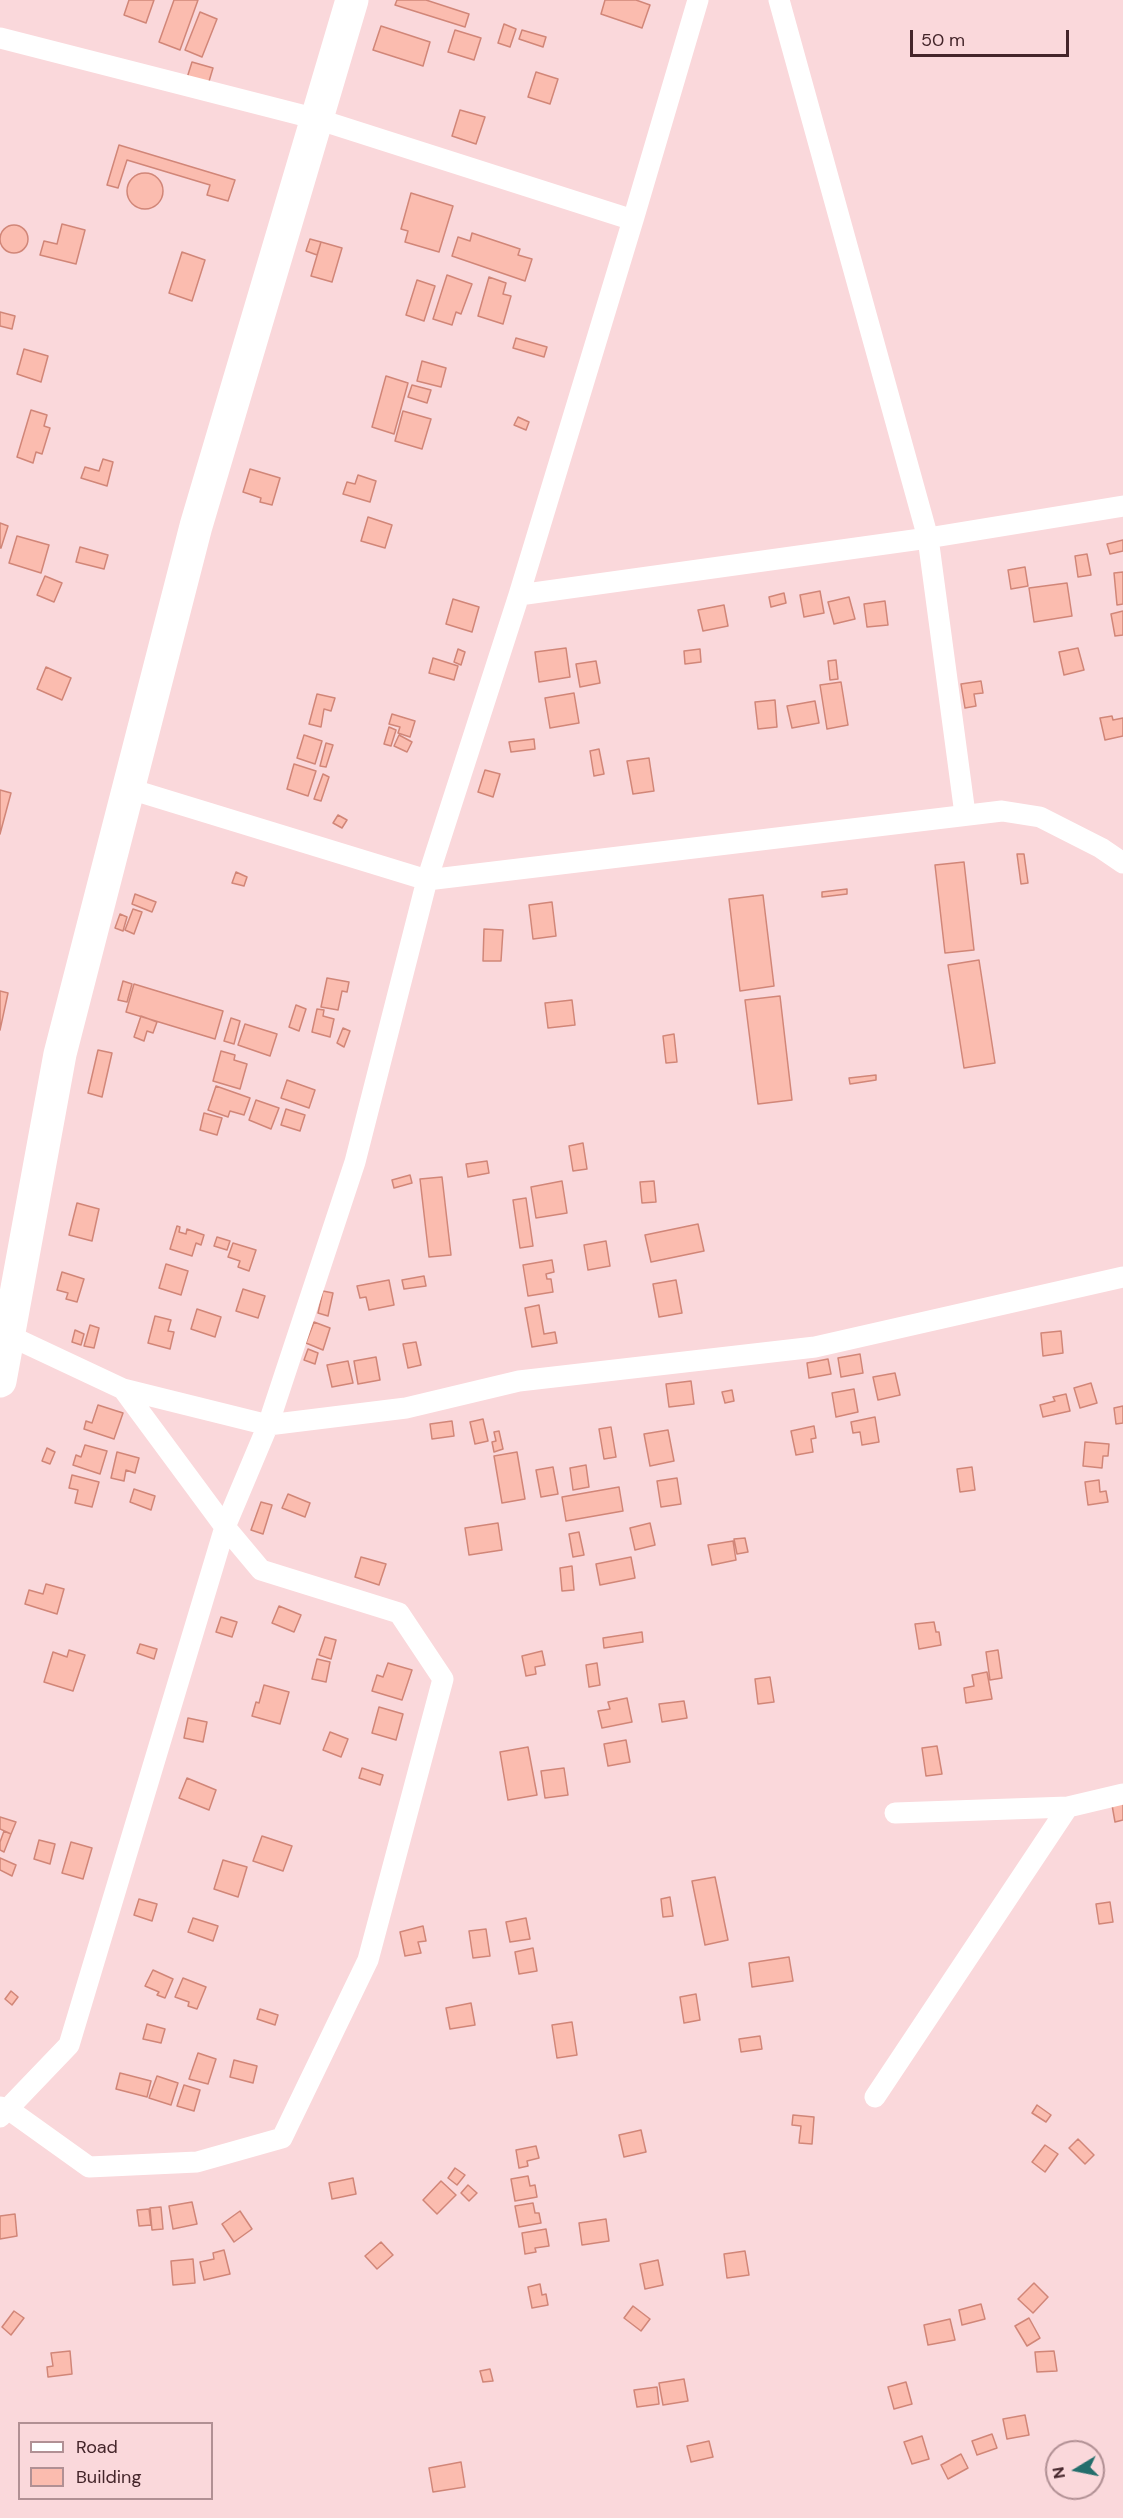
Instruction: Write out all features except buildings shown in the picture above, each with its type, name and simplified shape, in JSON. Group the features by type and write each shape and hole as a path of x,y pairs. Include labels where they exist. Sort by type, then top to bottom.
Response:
{"main road":[{"path":"0,1381 60,1054 196,526 352,0"}],"street":[{"path":"123,1389 225,1527 261,1570 399,1613 443,1679 368,1960 282,2138 197,2162 89,2167 2,2111 69,2046 225,1527 268,1425 355,1162 428,880 519,595 699,0"},
{"path":"779,0 928,538 965,814"},
{"path":"0,38 317,119 633,219"},
{"path":"519,595 928,538 1123,506"},
{"path":"130,789 428,880 1002,811 1040,817 1101,848 1123,863"},
{"path":"8,1335 123,1389 268,1425 406,1408 519,1382 815,1347 1123,1277"},
{"path":"895,1814 1068,1807 1123,1794"},
{"path":"875,2097 1068,1807"}]}
